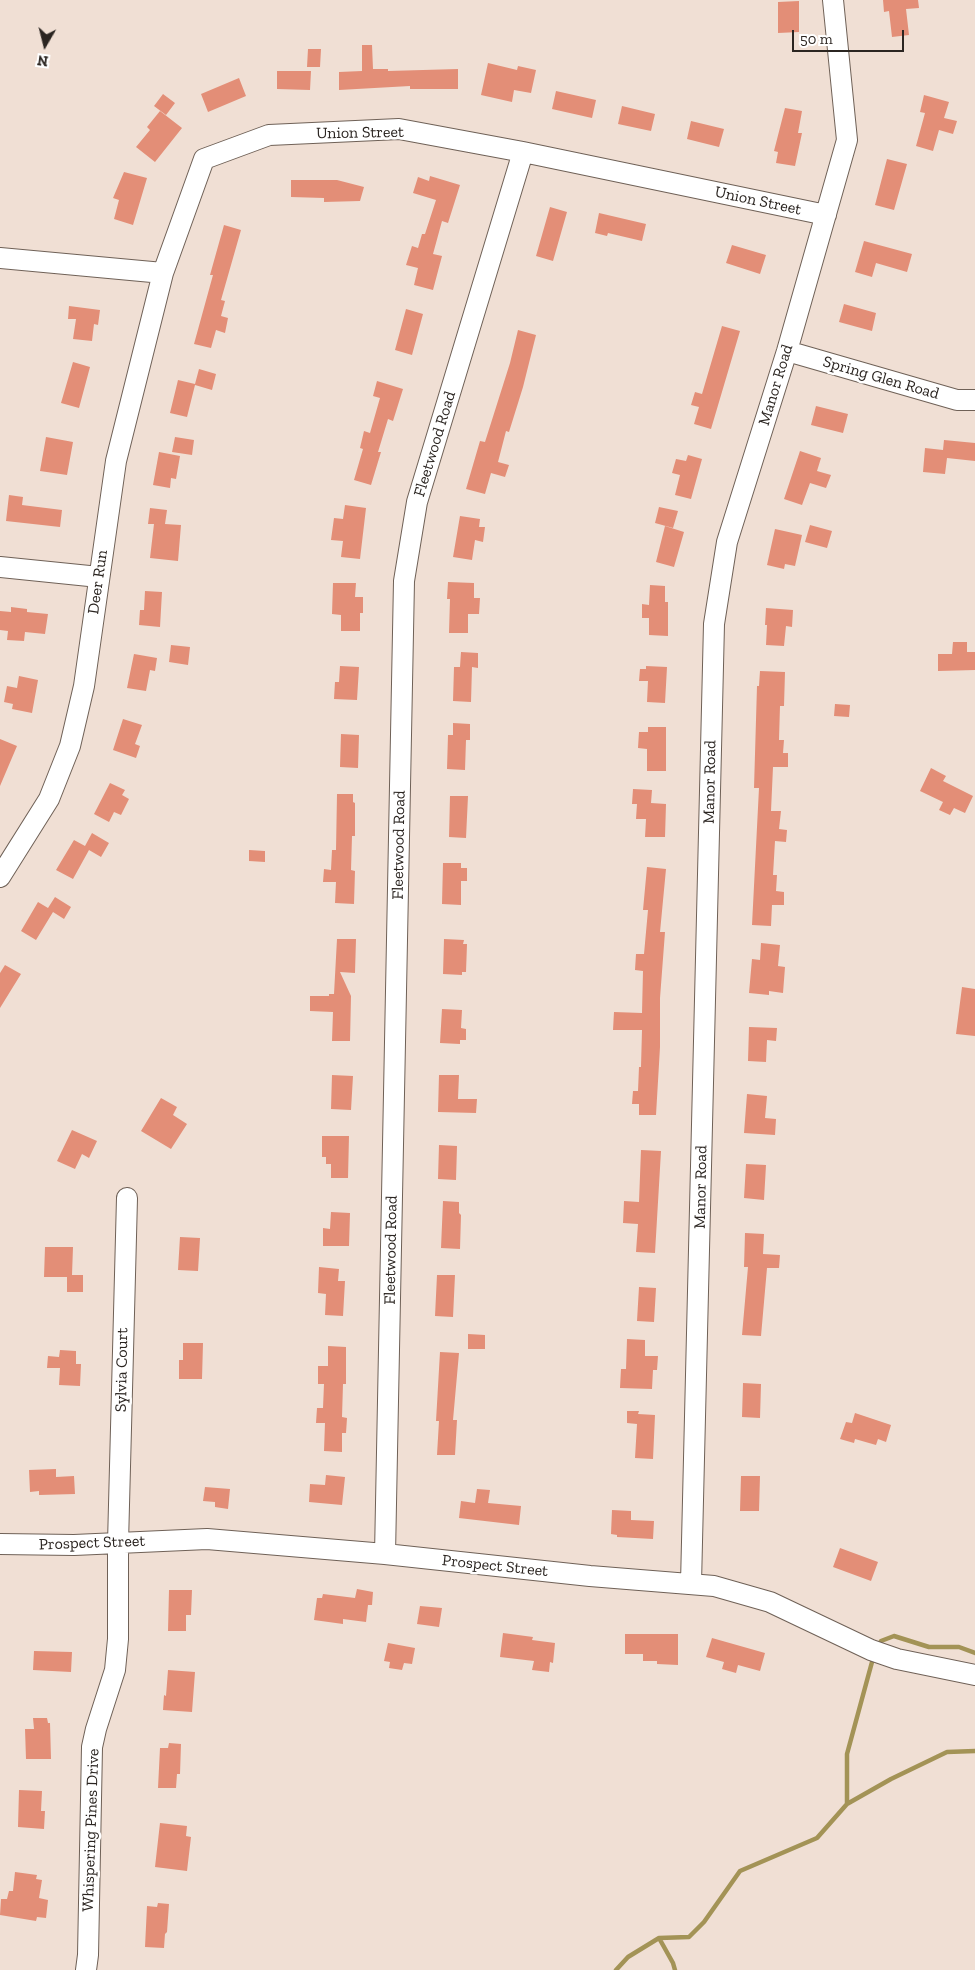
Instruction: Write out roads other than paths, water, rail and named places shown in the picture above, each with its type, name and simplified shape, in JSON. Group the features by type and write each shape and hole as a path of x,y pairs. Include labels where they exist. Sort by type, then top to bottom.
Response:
{"street":[{"name":"Manor Road","path":"691,1583 714,624 727,542 787,351 848,140 832,0"},
{"name":"Union Street","path":"163,272 204,159 269,135 399,129 523,152 826,215"},
{"name":"Fleetwood Road","path":"386,1554 404,581 417,502 523,152"},
{"path":"0,258 163,272"},
{"name":"Deer Run","path":"0,877 49,799 70,746 84,686 116,461 163,272"},
{"name":"Spring Glen Road","path":"787,351 957,400 975,400"},
{"path":"0,567 99,577"},
{"name":"Sylvia Court","path":"118,1543 127,1198"},
{"name":"Prospect Street","path":"0,1544 74,1546 207,1538 386,1554 590,1576 691,1583 742,1593 770,1602 871,1650 897,1659 975,1675"},
{"name":"Whispering Pines Drive","path":"86,1970 88,1954 92,1747 115,1670 118,1639 118,1543"}],"waterway":[{"path":"881,1641 894,1636 929,1647 959,1647 975,1653"},
{"path":"616,1970 628,1957 659,1938 689,1937 704,1922 740,1871 817,1838 847,1804 847,1754 872,1662"},
{"path":"847,1804 891,1779 947,1752 975,1751"},
{"path":"659,1938 675,1970"}]}
